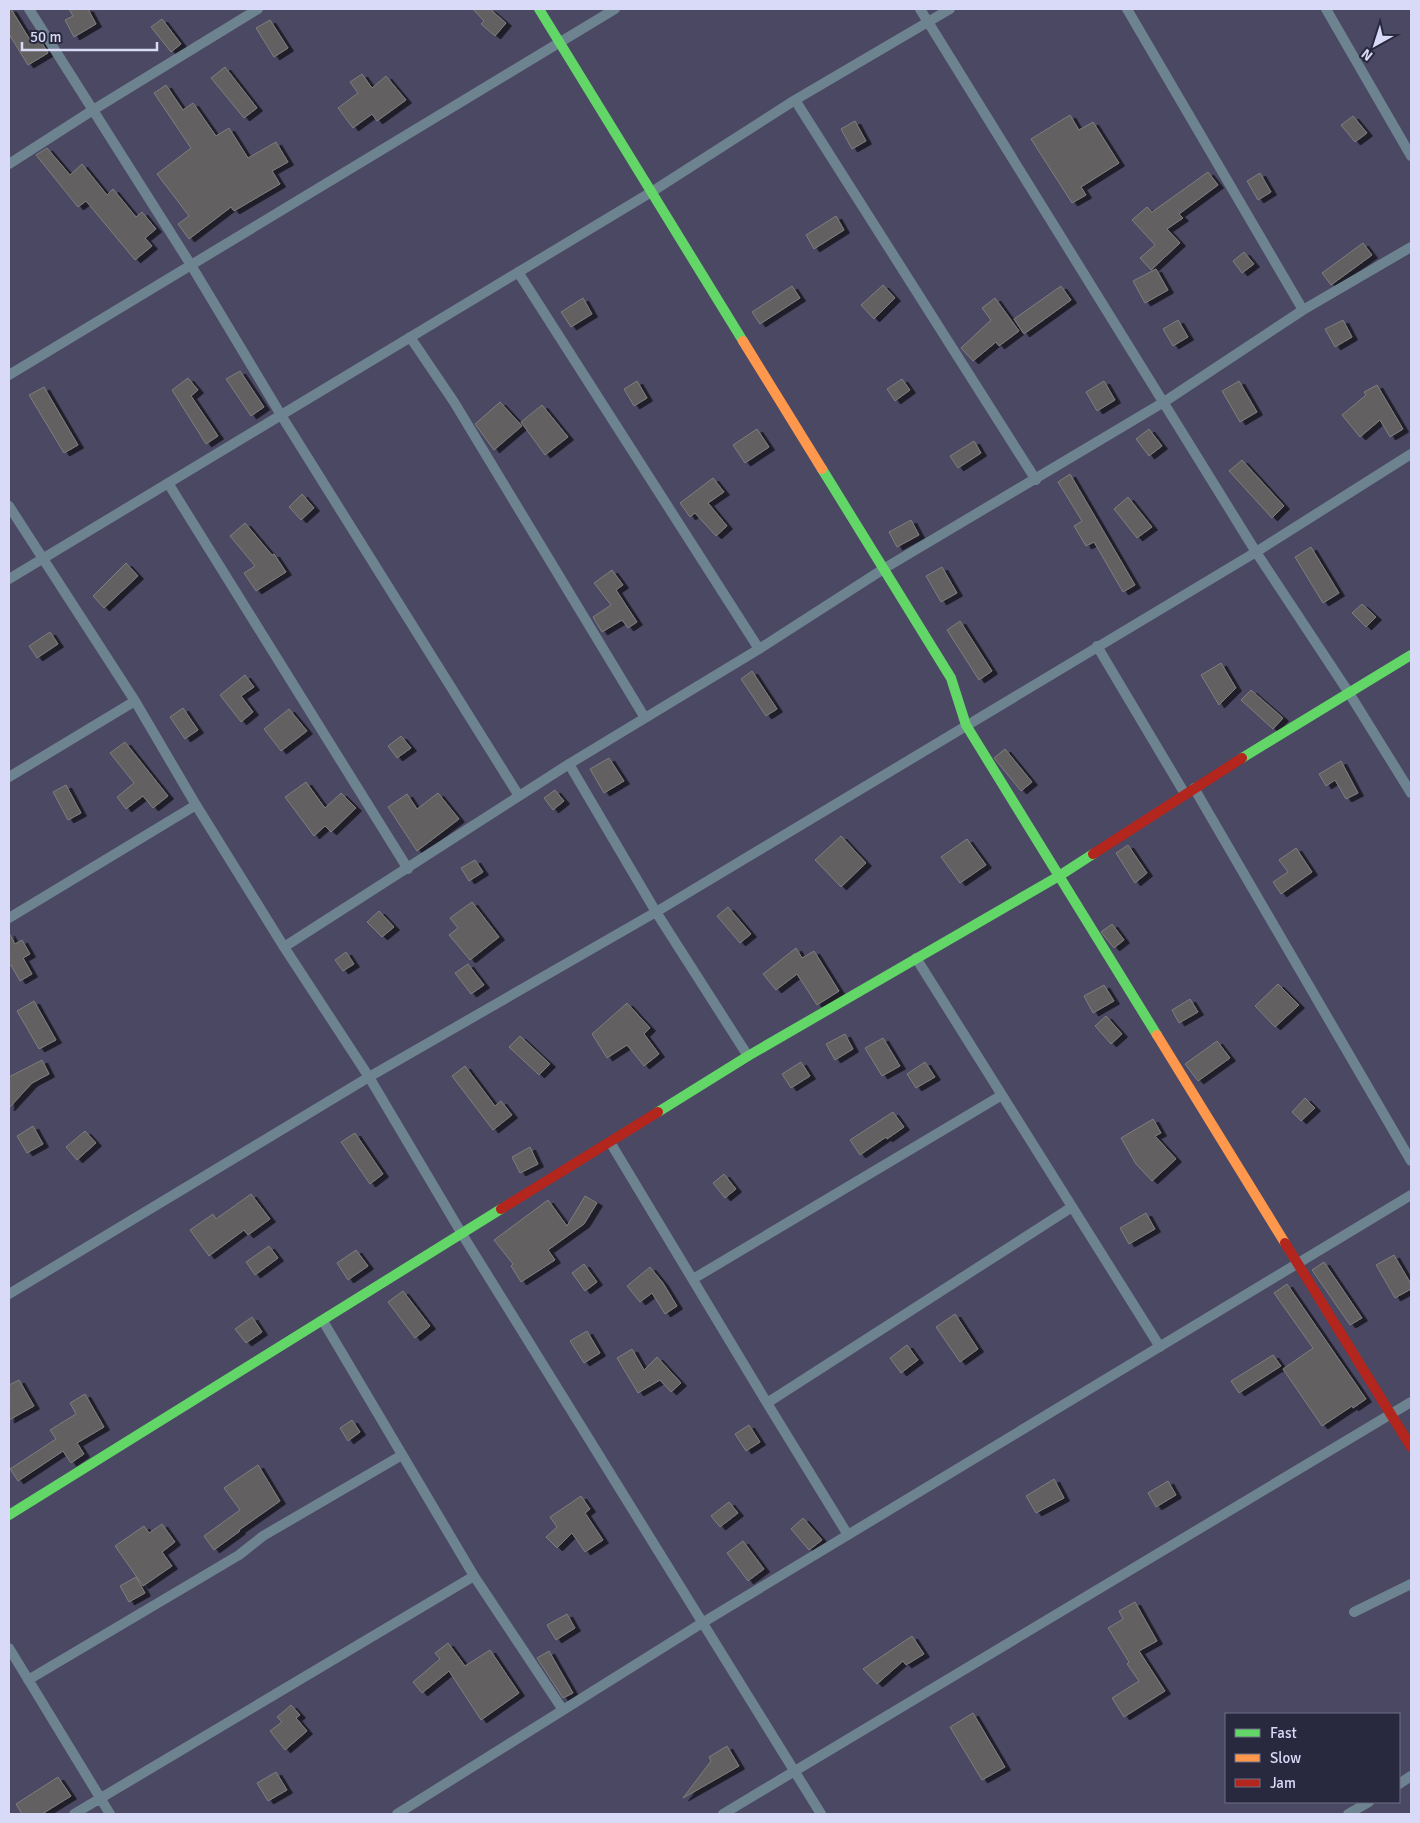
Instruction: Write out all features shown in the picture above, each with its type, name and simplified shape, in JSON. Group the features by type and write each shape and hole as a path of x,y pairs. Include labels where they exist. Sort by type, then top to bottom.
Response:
{"street":[{"path":"29,9 191,265 281,415 519,796"},
{"path":"9,164 258,9"},
{"path":"539,9 653,191 951,678 966,725 1411,1447"},
{"path":"9,375 615,9"},
{"path":"920,9 1256,552 1349,693 1411,793"},
{"path":"9,579 653,191 795,100 950,9"},
{"path":"1127,9 1303,310"},
{"path":"1326,9 1411,156"},
{"path":"795,100 1036,480"},
{"path":"284,947 519,796 759,649 885,568 1036,480 1164,402 1303,310 1411,247"},
{"path":"518,272 759,649"},
{"path":"410,337 454,402 645,718"},
{"path":"9,1294 368,1077 656,912 1256,552 1411,454"},
{"path":"168,483 408,869"},
{"path":"9,506 135,701 196,805 284,947 368,1077 462,1234 821,1814"},
{"path":"1097,646 1185,794"},
{"path":"9,1515 748,1056 1059,876 1194,788 1411,655"},
{"path":"9,776 135,701"},
{"path":"570,764 656,912 748,1056"},
{"path":"1194,788 1411,1161"},
{"path":"9,918 196,805"},
{"path":"916,958 1160,1347"},
{"path":"693,1279 1002,1095"},
{"path":"610,1142 848,1535"},
{"path":"397,1814 702,1623 1411,1195"},
{"path":"767,1403 1072,1207"},
{"path":"323,1321 474,1576 564,1710"},
{"path":"723,1814 1411,1402"},
{"path":"28,1680 240,1555 263,1536 402,1456"},
{"path":"74,1814 474,1576"},
{"path":"1354,1612 1411,1584"},
{"path":"9,1648 110,1814"},
{"path":"1400,1783 1411,1776"},
{"path":"1348,1814 1367,1803"}],"building":[{"path":"9,9 11,9 32,43 39,38 48,53 28,65 9,34"},
{"path":"69,9 88,9 96,24 74,37 65,20 73,16"},
{"path":"473,9 490,9 506,23 495,36 481,24 484,21"},
{"path":"162,19 181,44 171,52 151,27"},
{"path":"270,20 288,48 274,57 256,28"},
{"path":"225,67 257,108 244,118 211,78"},
{"path":"362,74 372,88 386,76 406,100 377,121 372,114 353,128 338,108 358,93 350,82"},
{"path":"166,85 183,110 193,103 216,136 229,128 248,158 276,142 288,162 272,171 280,184 234,211 231,207 189,239 178,224 189,216 157,174 191,148 154,93"},
{"path":"1070,115 1079,130 1093,122 1119,163 1081,187 1086,195 1072,203 1031,139"},
{"path":"1353,116 1367,133 1355,142 1341,125"},
{"path":"855,121 866,141 852,149 841,129"},
{"path":"47,148 70,175 82,164 107,195 113,189 136,217 142,212 156,229 145,238 152,246 135,260 86,201 78,207 36,155"},
{"path":"1208,172 1218,185 1179,214 1183,218 1167,229 1180,243 1151,270 1140,258 1155,245 1132,220 1147,207 1152,212"},
{"path":"1260,173 1271,192 1258,200 1247,181"},
{"path":"836,216 844,230 814,249 806,235"},
{"path":"1363,243 1372,255 1331,285 1322,273"},
{"path":"1244,252 1254,264 1242,273 1233,261"},
{"path":"1156,269 1168,290 1145,303 1133,281"},
{"path":"883,285 895,298 874,319 861,305"},
{"path":"792,286 800,298 760,324 752,312"},
{"path":"1061,286 1071,300 1024,334 1014,319"},
{"path":"583,298 592,314 571,327 561,312"},
{"path":"995,298 1019,331 999,346 996,342 973,361 961,348 991,320 982,308"},
{"path":"1178,320 1188,337 1173,346 1163,329"},
{"path":"1343,320 1352,337 1335,347 1325,329"},
{"path":"240,371 264,407 251,416 226,379"},
{"path":"188,378 198,390 191,396 218,436 206,444 172,390"},
{"path":"902,379 910,390 895,401 887,389"},
{"path":"637,381 647,398 634,406 624,389"},
{"path":"1104,381 1115,400 1097,411 1086,392"},
{"path":"1239,381 1257,412 1240,422 1222,391"},
{"path":"1377,385 1403,429 1390,437 1380,420 1360,437 1342,415 1366,395 1364,392"},
{"path":"44,387 78,445 64,453 29,395"},
{"path":"500,402 522,426 494,450 475,424"},
{"path":"542,405 568,437 545,455 521,422"},
{"path":"757,429 769,447 745,463 733,445"},
{"path":"1149,429 1162,446 1149,456 1136,439"},
{"path":"974,441 981,453 958,468 950,456"},
{"path":"1242,460 1284,506 1272,518 1229,471"},
{"path":"1070,474 1135,585 1123,592 1094,542 1086,546 1074,526 1082,521 1058,482"},
{"path":"713,478 724,492 708,503 727,526 716,536 695,513 690,517 680,503"},
{"path":"302,494 314,508 301,520 289,507"},
{"path":"1128,497 1152,527 1137,538 1114,509"},
{"path":"911,520 919,535 897,547 889,532"},
{"path":"245,523 272,555 274,554 286,572 256,591 244,573 255,566 230,536"},
{"path":"1311,547 1339,593 1323,603 1295,557"},
{"path":"126,563 138,576 104,608 93,596"},
{"path":"942,567 957,593 941,602 926,576"},
{"path":"612,570 623,585 616,590 637,622 628,628 622,620 602,632 593,617 611,605 594,583"},
{"path":"1362,604 1376,617 1366,627 1352,613"},
{"path":"960,621 992,671 979,680 947,630"},
{"path":"50,632 58,644 37,658 29,646"},
{"path":"1221,663 1236,688 1219,705 1201,675"},
{"path":"752,671 777,709 766,716 741,679"},
{"path":"245,675 254,687 241,696 253,712 241,722 220,695"},
{"path":"1251,690 1283,718 1273,729 1241,700"},
{"path":"183,708 198,730 185,739 170,717"},
{"path":"289,709 307,731 281,751 264,729"},
{"path":"401,736 411,748 397,758 388,746"},
{"path":"125,742 168,796 153,808 143,796 126,809 117,797 134,783 110,753"},
{"path":"1005,749 1032,782 1021,791 994,758"},
{"path":"609,758 624,781 604,793 590,769"},
{"path":"1341,761 1358,793 1346,799 1335,780 1326,786 1319,774"},
{"path":"306,782 325,808 341,793 356,808 331,832 325,826 314,836 285,797"},
{"path":"66,785 81,813 68,820 53,792"},
{"path":"555,790 564,801 553,810 544,798"},
{"path":"438,793 459,819 417,851 388,807 407,794 417,809"},
{"path":"841,836 866,863 841,887 815,860"},
{"path":"967,839 986,865 960,883 941,857"},
{"path":"1128,845 1147,873 1135,883 1116,853"},
{"path":"1296,848 1312,872 1281,894 1273,882 1288,872 1279,860"},
{"path":"475,860 483,872 469,881 461,868"},
{"path":"472,902 499,937 470,960 449,935 458,928 450,918"},
{"path":"728,907 751,934 740,943 717,916"},
{"path":"379,911 394,927 382,937 367,922"},
{"path":"1112,924 1124,940 1114,948 1101,932"},
{"path":"9,933 15,944 22,940 30,954 23,958 32,974 20,981 11,965 9,966"},
{"path":"796,948 802,958 814,951 839,991 817,1005 797,974 776,990 763,974"},
{"path":"346,952 354,964 343,971 335,960"},
{"path":"468,964 484,985 471,994 455,973"},
{"path":"1278,984 1299,1005 1275,1027 1255,1006"},
{"path":"1104,985 1114,1001 1093,1013 1084,996"},
{"path":"1190,999 1198,1012 1179,1023 1172,1010"},
{"path":"34,1001 56,1040 39,1049 17,1011"},
{"path":"627,1003 650,1028 644,1034 659,1054 644,1066 627,1045 607,1058 592,1034"},
{"path":"1106,1016 1122,1034 1111,1044 1095,1026"},
{"path":"845,1034 853,1049 835,1060 826,1044"},
{"path":"520,1036 550,1064 539,1075 509,1047"},
{"path":"883,1038 900,1066 882,1076 865,1048"},
{"path":"1217,1041 1230,1058 1198,1081 1185,1064"},
{"path":"42,1060 49,1074 32,1083 9,1108 9,1077"},
{"path":"801,1062 810,1076 791,1088 782,1074"},
{"path":"925,1062 935,1077 916,1088 907,1074"},
{"path":"465,1066 495,1106 501,1101 512,1115 493,1130 452,1076"},
{"path":"1305,1098 1315,1108 1301,1121 1292,1112"},
{"path":"893,1112 904,1127 860,1155 850,1140"},
{"path":"1153,1119 1161,1133 1155,1136 1176,1159 1152,1181 1136,1164 1121,1138"},
{"path":"33,1126 43,1144 27,1153 17,1136"},
{"path":"85,1131 96,1143 77,1160 66,1147"},
{"path":"355,1133 383,1174 370,1184 341,1142"},
{"path":"530,1147 538,1164 520,1173 512,1157"},
{"path":"724,1174 736,1189 725,1198 713,1183"},
{"path":"251,1194 270,1219 248,1235 244,1230 209,1256 190,1230 213,1214 216,1219"},
{"path":"585,1196 597,1203 584,1224 548,1250 555,1260 521,1282 511,1266 513,1264 494,1240 548,1200 567,1226"},
{"path":"1146,1213 1155,1229 1129,1244 1120,1228"},
{"path":"269,1246 278,1258 255,1275 246,1262"},
{"path":"356,1250 368,1266 348,1280 337,1263"},
{"path":"1394,1255 1411,1284 1411,1289 1395,1298 1376,1265"},
{"path":"1324,1262 1362,1318 1350,1325 1312,1270"},
{"path":"584,1264 597,1282 585,1291 572,1273"},
{"path":"650,1267 663,1283 677,1306 665,1314 652,1293 640,1302 627,1286"},
{"path":"1287,1284 1366,1399 1322,1426 1283,1369 1313,1348 1274,1293"},
{"path":"403,1291 430,1326 415,1338 388,1302"},
{"path":"955,1314 978,1349 960,1362 936,1327"},
{"path":"252,1317 262,1332 246,1343 235,1329"},
{"path":"587,1331 600,1353 584,1363 570,1341"},
{"path":"907,1345 918,1360 901,1373 890,1358"},
{"path":"632,1349 644,1370 657,1357 681,1383 671,1392 660,1380 638,1393 617,1358"},
{"path":"1273,1355 1281,1366 1239,1393 1231,1381"},
{"path":"19,1380 34,1406 9,1420 9,1385"},
{"path":"85,1394 104,1427 77,1443 84,1454 71,1463 63,1451 18,1481 10,1469 56,1439 50,1430 76,1414 70,1403"},
{"path":"352,1420 360,1432 348,1441 340,1428"},
{"path":"749,1425 760,1442 746,1451 735,1434"},
{"path":"258,1465 280,1501 214,1550 204,1536 240,1510 224,1488"},
{"path":"1054,1479 1064,1498 1036,1513 1026,1496"},
{"path":"1168,1481 1176,1495 1156,1507 1148,1493"},
{"path":"581,1496 590,1509 585,1513 603,1540 585,1552 572,1533 557,1548 546,1537 557,1527 550,1517"},
{"path":"729,1502 738,1513 720,1527 711,1516"},
{"path":"803,1518 822,1540 809,1550 791,1529"},
{"path":"162,1524 175,1542 162,1552 172,1566 143,1586 115,1546 144,1526 149,1533"},
{"path":"743,1541 764,1569 748,1581 727,1553"},
{"path":"136,1577 145,1593 129,1602 120,1586"},
{"path":"1135,1602 1157,1641 1139,1651 1165,1691 1124,1717 1112,1698 1139,1681 1127,1664 1129,1662 1108,1628 1123,1619 1119,1611"},
{"path":"567,1614 575,1628 556,1640 547,1625"},
{"path":"912,1636 924,1654 906,1665 903,1661 877,1684 863,1669"},
{"path":"448,1643 465,1666 490,1650 519,1693 481,1720 449,1671 422,1693 413,1682 440,1659 435,1653"},
{"path":"549,1651 573,1693 563,1698 537,1658"},
{"path":"291,1705 300,1715 296,1718 307,1731 285,1750 270,1731 282,1722 277,1717"},
{"path":"973,1713 1005,1767 982,1780 950,1727"},
{"path":"727,1746 739,1766 683,1798 711,1761 709,1757"},
{"path":"276,1772 287,1790 268,1801 257,1783"},
{"path":"58,1777 71,1796 42,1814 22,1814 16,1804"}],"traffic: fast":[{"path":"539,9 743,341"},
{"path":"822,469 951,678 966,725 1157,1035"},
{"path":"1242,758 1411,655"},
{"path":"658,1112 748,1056 1059,876 1093,854"},
{"path":"9,1515 501,1209"}],"traffic: slow":[{"path":"743,341 822,469"},
{"path":"1157,1035 1285,1243"}],"traffic: jam":[{"path":"1093,854 1242,758"},
{"path":"501,1209 658,1112"},
{"path":"1285,1243 1411,1447"}]}
